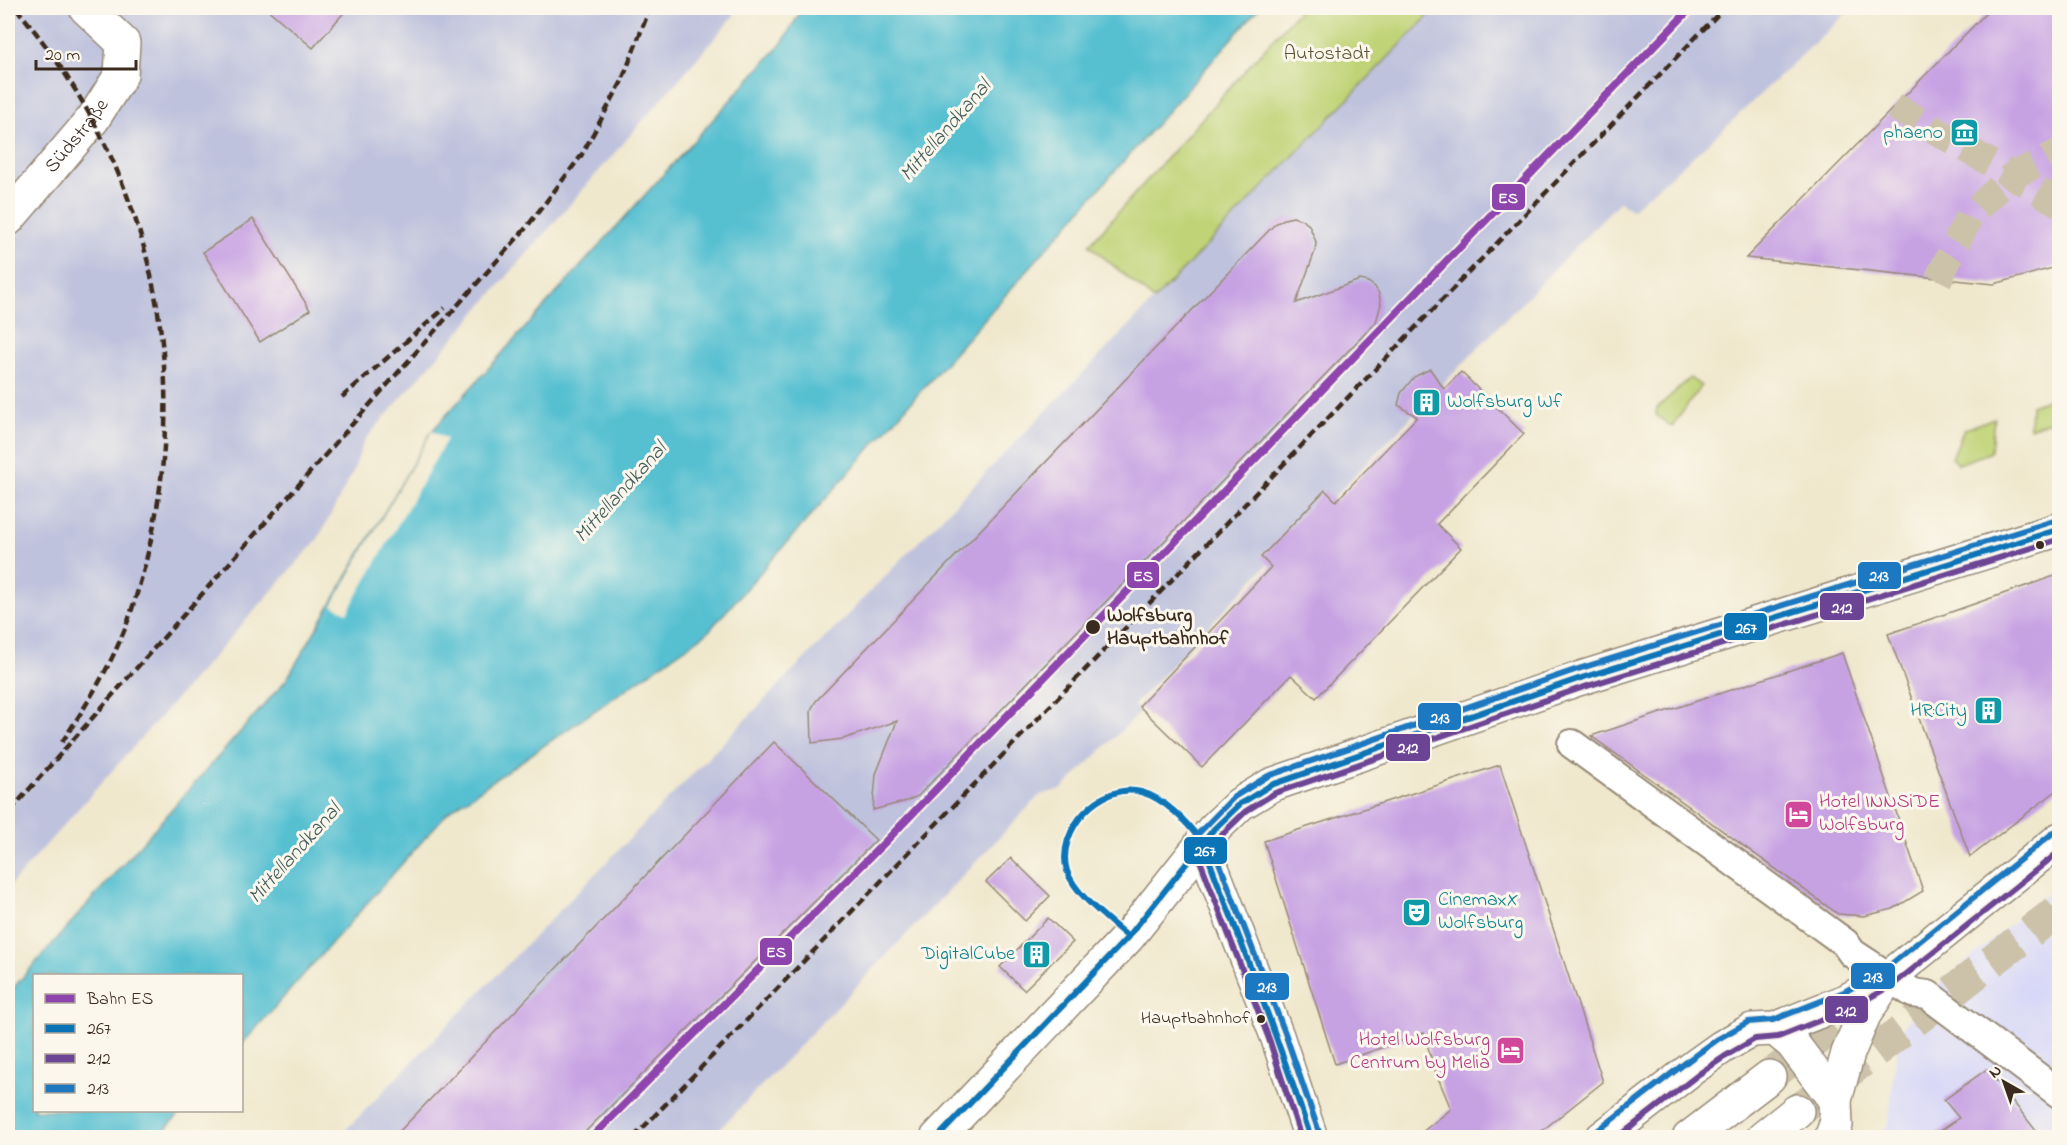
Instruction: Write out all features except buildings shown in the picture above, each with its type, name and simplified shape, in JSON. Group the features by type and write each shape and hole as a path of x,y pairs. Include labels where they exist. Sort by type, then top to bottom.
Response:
{"street":[{"name":"Südstraße","path":"8,219 93,119 121,75 123,43 86,8"},
{"path":"937,1137 1128,937 1202,843 1239,804 1271,785 1589,675 2060,529"},
{"path":"1572,744 1845,943 1852,953 1913,993 1928,995 2060,1094"},
{"path":"1602,1137 1722,1047 1752,1030 1784,1036 1889,978 1978,903 2060,839"},
{"path":"1202,843 1277,1036 1311,1137"},
{"path":"1831,1137 1836,1125 1835,1100 1848,1053 1864,1015 1889,978"},
{"path":"1784,1036 1835,1100"},
{"path":"1689,1137 1769,1077"},
{"path":"1763,1137 1797,1111"}],"shaded area":[{"path":"8,8 736,8 733,17 364,441 353,472 318,539 8,888"},
{"path":"1436,8 1852,8 1713,139 1631,210 1620,201 1333,498 1324,491 1261,556 1268,564 1134,705 1140,712 1062,789 1040,795 712,1137 338,1138 1154,300"},
{"path":"2059,883 2059,1137 1933,1138 1929,1133 1924,1137 1878,1138 1889,1123 1894,1068 1902,1029 1928,995"}],"green space":[{"name":"Autostadt","path":"1301,8 1436,8 1154,300 1089,245"},
{"path":"1690,378 1701,386 1672,427 1656,415 1657,408"},
{"path":"2059,396 2059,418 2030,428 2031,406"},
{"path":"1994,418 1991,451 1958,464 1952,458 1964,429"}],"water":[{"name":"Mittellandkanal","path":"801,8 1259,8 707,633 448,812 243,1043 243,974 33,974 33,1112 181,1112 158,1137 8,1138 8,994 287,679 432,431 782,43"}],"pier":[{"path":"432,431 447,439 347,613 332,605"}],"tunnel":[{"path":"1894,106 2060,204"},
{"path":"1938,280 1970,215 2012,176 2060,152"},
{"path":"1797,1111 2060,909"},
{"path":"1769,1077 1876,993"}],"railway":[{"path":"16,8 66,75 106,146 135,219 155,296 165,374 164,454 152,534 130,615 117,648 100,680 62,742"},
{"path":"10,811 526,228 581,156 621,83 650,8"},
{"path":"633,1138 1724,8"},
{"path":"342,397 445,308"}],"rail line":[{"name":"ES","path":"591,1138 885,842 1691,8"}],"transit line":[{"name":"213","path":"1196,836 1234,797 1268,776 1575,670 2057,520"},
{"name":"267","path":"937,1138 1128,937 1213,830 1240,804 1271,785 1578,679 2060,529"},
{"name":"212","path":"1208,848 1246,811 1275,793 1581,688 2060,539"},
{"name":"267","path":"1128,937 1093,907 1077,889 1067,871 1065,856 1068,840 1085,812 1111,794 1126,791 1150,795 1166,805 1189,826 1200,840 1262,999 1311,1138"},
{"name":"213","path":"1597,1131 1718,1039 1748,1022 1773,1020 1844,992 1884,970 2054,832"},
{"name":"213","path":"1210,839 1285,1033 1320,1135"},
{"name":"212","path":"1194,845 1269,1039 1301,1138"},
{"name":"212","path":"1617,1138 1699,1074 1755,1039 1778,1037 1851,1008 1894,984 2060,851"}],"place":[{"name":"phaeno","path":"1964,133"},
{"name":"Wolfsburg Wf","path":"1426,402"},
{"name":"Wolfsburg Hauptbahnhof","path":"1093,627"},
{"name":"HR:City","path":"1988,711"},
{"name":"Hotel INNSiDE Wolfsburg","path":"1798,814"},
{"name":"CinemaxX Wolfsburg","path":"1417,912"},
{"name":"DigitalCube","path":"1036,954"},
{"name":"Hauptbahnhof","path":"1261,1019"},
{"name":"Hotel Wolfsburg Centrum by Melia","path":"1511,1051"}]}
